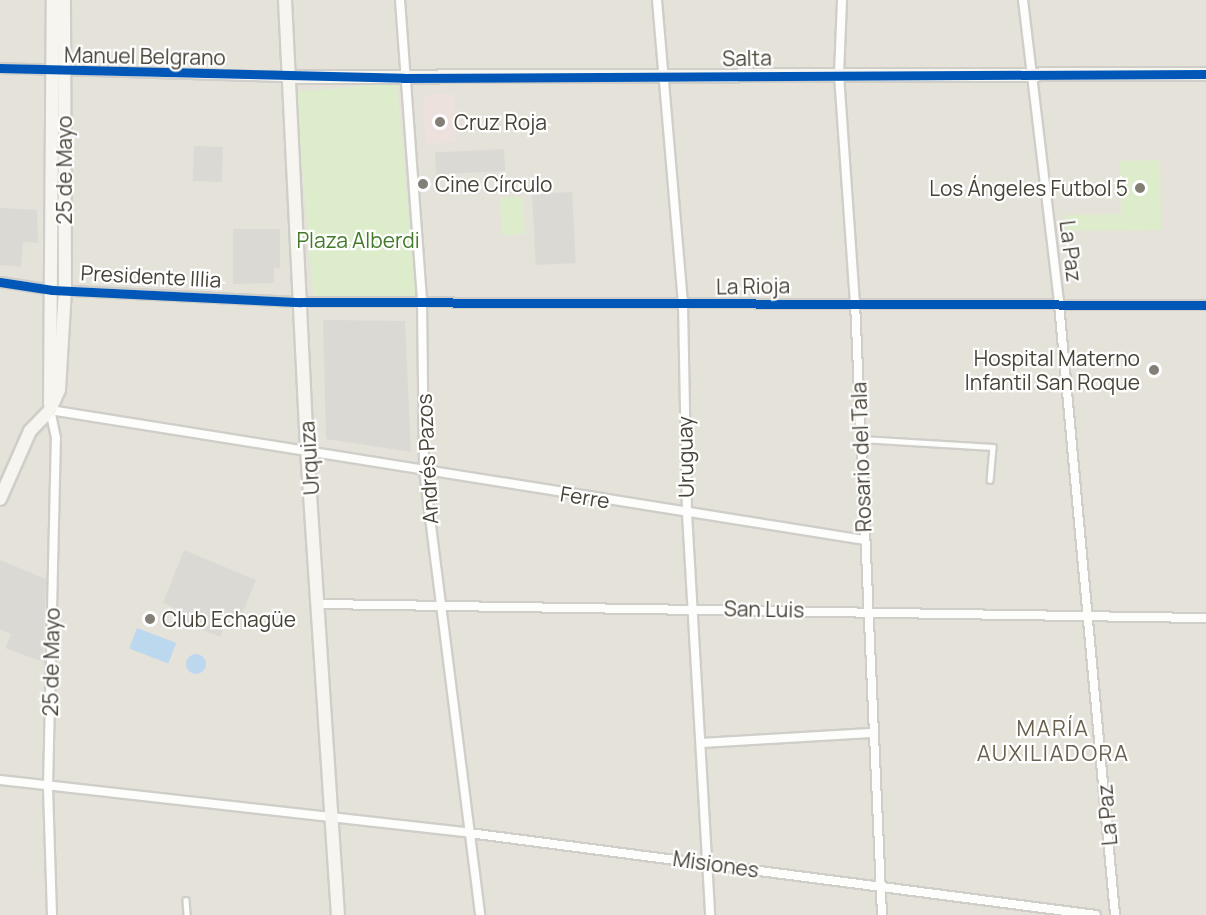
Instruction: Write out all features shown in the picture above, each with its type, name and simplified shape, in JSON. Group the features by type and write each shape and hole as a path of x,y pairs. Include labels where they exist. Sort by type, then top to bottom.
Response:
{"street":[{"name":"25 de Mayo","path":"53,0 59,71"},
{"name":"25 de Mayo","path":"52,915 48,787 56,438 50,410 58,290 59,71 64,0"},
{"name":"Urquiza","path":"285,0 307,449 321,604 335,820 338,915"},
{"name":"Andrés Pazos","path":"400,0 403,78 422,302 424,470 480,915"},
{"name":"Uruguay","path":"657,0 682,305 687,513 710,863 710,915"},
{"name":"Rosario del Tala","path":"842,0 839,75 855,302 871,733 882,915"},
{"name":"La Paz","path":"1023,0 1059,304 1090,615 1115,915"},
{"name":"Manuel Belgrano","path":"0,68 289,77"},
{"name":"Salta","path":"289,77 1206,74"},
{"name":"Presidente Illia","path":"0,282 58,290 301,302"},
{"name":"La Rioja","path":"301,302 682,305 855,302 1206,305"},
{"name":"Ferre","path":"50,410 307,449 687,513 864,540"},
{"path":"0,499 30,431 50,410"},
{"name":"San Luis","path":"321,604 866,610 1206,618"},
{"path":"701,743 871,733"},
{"name":"Misiones","path":"0,780 335,820 469,833 1096,915"}],"lane":[{"path":"861,439 993,447 990,480"},
{"path":"186,900 187,915"}],"shaded area":[{"path":"0,0 1206,0 1206,915 0,915"},
{"name":"Cruz Roja","path":"429,94 454,94 456,142 426,144 423,101"}],"green space":[{"name":"Plaza Alberdi","path":"397,83 416,296 314,305 295,92"},
{"name":"Los Ángeles Futbol 5","path":"1160,160 1161,230 1065,231 1065,215 1121,214 1120,161"},
{"path":"523,197 525,234 502,235 500,198"}],"water":[{"path":"137,628 176,643 168,664 129,649"},
{"path":"196,654 203,657 206,664 203,671 196,674 189,671 186,664 189,657"}],"building":[{"path":"194,146 223,147 222,182 193,181"},
{"path":"504,149 505,171 436,175 435,153"},
{"path":"572,192 576,263 536,265 532,194"},
{"path":"0,208 37,210 38,243 23,242 21,267 0,265"},
{"path":"233,229 280,229 280,268 274,268 274,283 233,284"},
{"path":"323,320 405,321 411,452 326,439"},
{"path":"184,550 256,580 240,619 229,615 220,637 176,619 180,610 163,603"},
{"path":"0,560 46,579 43,662 5,648 11,634 0,629"}],"cycle path":[{"path":"0,68 403,78 1206,74"},
{"path":"0,282 52,290 301,302 1206,305"}],"place":[{"name":"Cruz Roja","path":"440,122"},
{"name":"Cine Círculo","path":"423,184"},
{"name":"Los Ángeles Futbol 5","path":"1140,188"},
{"name":"Hospital Materno Infantil San Roque","path":"1154,370"},
{"name":"Club Echagüe","path":"150,619"}],"district":[{"name":"MARÍA AUXILIADORA","path":"1053,740"}]}
